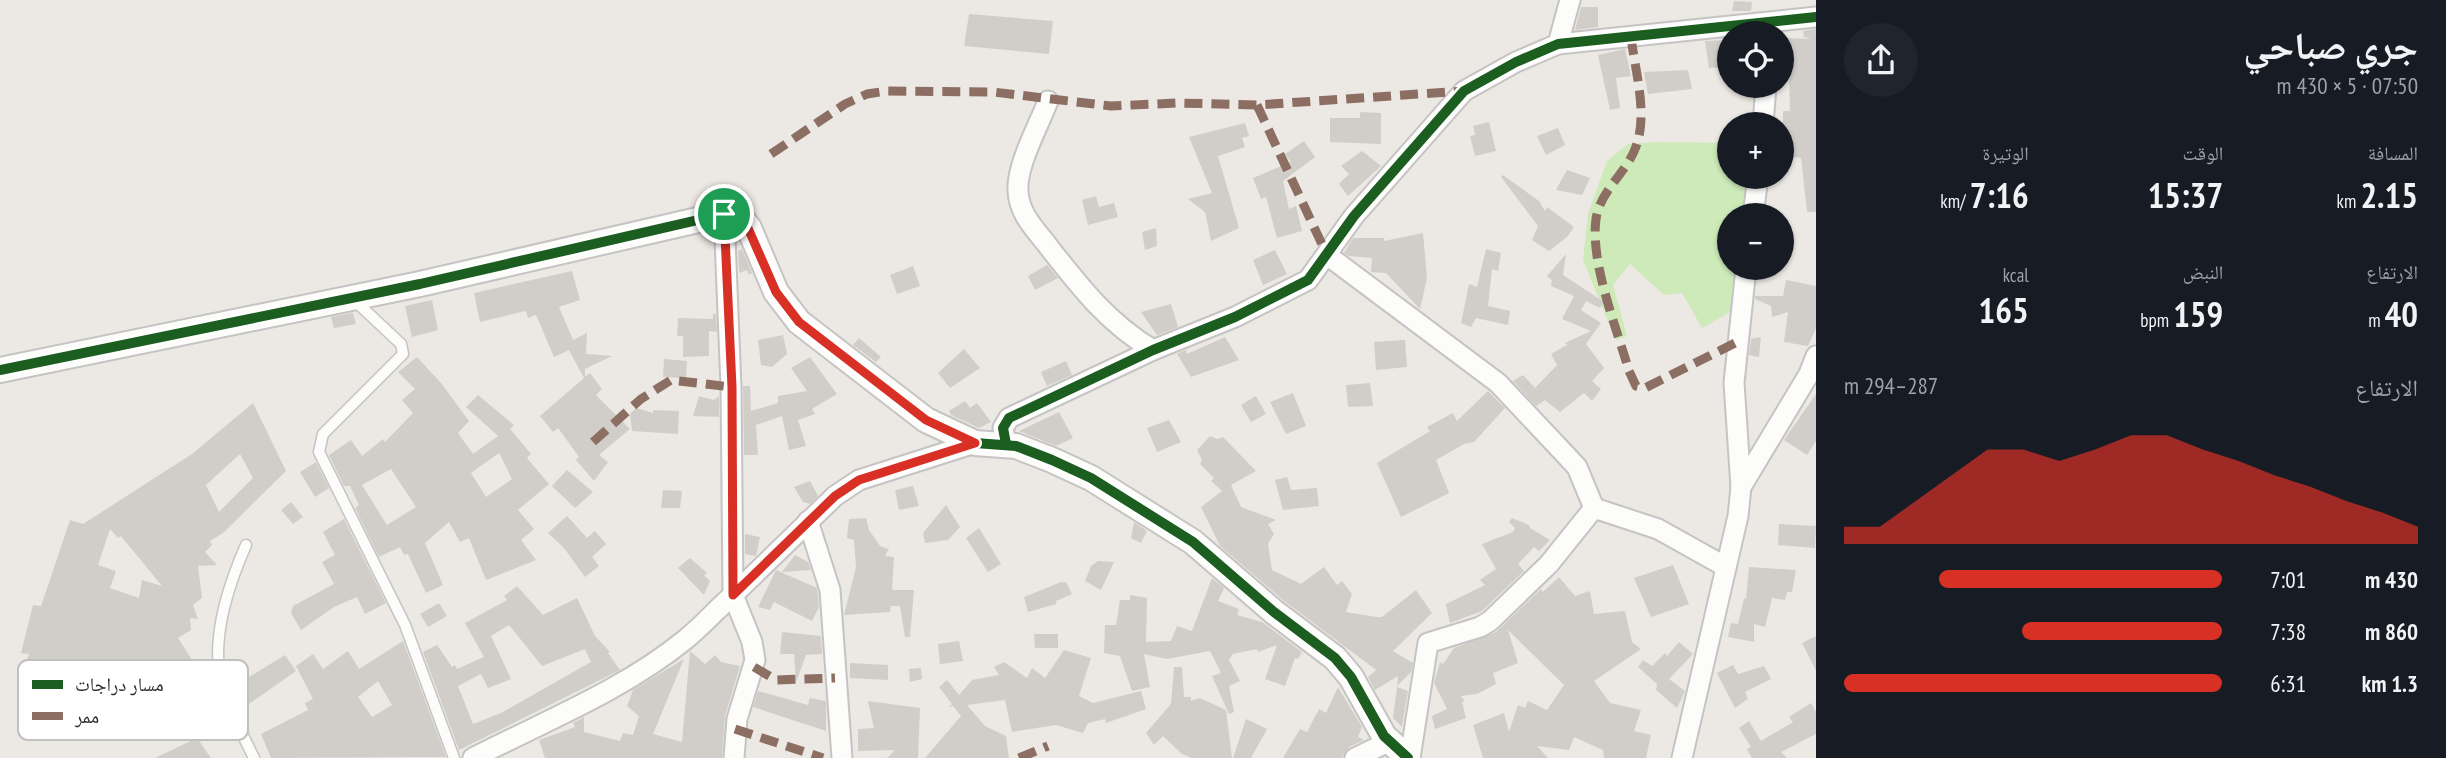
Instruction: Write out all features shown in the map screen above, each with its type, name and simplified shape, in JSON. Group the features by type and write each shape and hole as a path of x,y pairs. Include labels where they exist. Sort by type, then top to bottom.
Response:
{"street":[{"path":"1558,44 1570,0"},
{"path":"1773,21 1775,0"},
{"path":"1794,22 1816,17"},
{"path":"1006,444 1003,428 1009,418 1153,350 1235,317 1308,280 1354,216 1464,91 1516,62 1558,44 1717,31"},
{"path":"1048,101 1018,177 1017,191 1022,211 1033,229 1096,306 1126,335 1153,350"},
{"path":"724,214 732,387 733,595 752,642 755,660 737,719 734,758"},
{"path":"0,370 353,299 553,256 724,214 737,214 744,219 776,292 799,322 926,420 975,443"},
{"path":"1327,255 1498,383 1577,467 1594,508 1658,529 1726,567"},
{"path":"1682,758 1726,567 1741,487 1734,383 1745,280"},
{"path":"1741,487 1814,369"},
{"path":"473,758 616,684 685,640 835,496 859,480 975,443 1006,444 1091,478 1193,541 1274,612 1335,658 1351,677 1388,742 1409,758 1427,643 1480,627 1490,621 1530,585 1594,508"},
{"path":"807,522 830,590 842,758"},
{"path":"1355,758 1388,742"}],"lane":[{"path":"353,299 401,344 404,354 323,434 318,452 405,625 454,758"},
{"path":"219,660 218,646 233,575 246,545"},
{"path":"245,740 254,758"}],"green space":[{"path":"1717,143 1717,189 1746,189 1745,203 1717,203 1717,280 1735,280 1730,312 1702,328 1682,293 1664,295 1630,264 1613,285 1627,336 1616,340 1583,260 1588,214 1607,161 1628,144"}],"building":[{"path":"1734,1 1752,2 1751,11 1732,11"},
{"path":"1581,7 1598,7 1598,27 1575,30"},
{"path":"969,14 1053,21 1049,54 964,46"},
{"path":"1816,29 1816,212 1807,212 1801,158 1794,157 1794,112 1783,112 1790,111 1790,98 1794,98 1794,38 1811,39 1804,37 1803,31"},
{"path":"1717,40 1717,68 1709,68 1705,41"},
{"path":"1625,49 1631,76 1616,78 1620,108 1610,110 1598,55"},
{"path":"1688,70 1692,89 1648,94 1644,72"},
{"path":"1360,112 1381,113 1381,144 1330,142 1330,118 1360,118"},
{"path":"1489,122 1496,151 1475,156 1470,136 1475,135 1473,126"},
{"path":"1245,123 1249,136 1242,138 1245,147 1218,156 1239,228 1211,241 1205,212 1188,199 1212,193 1189,137"},
{"path":"1558,128 1565,145 1546,155 1537,136"},
{"path":"1304,141 1315,157 1283,181 1289,209 1296,206 1302,231 1277,238 1266,197 1261,199 1253,178 1291,162 1285,154"},
{"path":"1362,151 1381,166 1348,196 1339,184 1349,174 1341,166"},
{"path":"1567,170 1590,178 1582,195 1556,190"},
{"path":"1503,175 1539,201 1545,211 1547,207 1574,227 1567,237 1549,251 1532,240 1538,226 1501,177"},
{"path":"1096,196 1099,207 1114,203 1118,217 1088,225 1082,200"},
{"path":"1156,228 1157,246 1145,250 1142,232"},
{"path":"1423,233 1427,278 1420,309 1386,273 1371,272 1372,258 1344,253 1353,238 1384,238 1384,241"},
{"path":"742,249 752,273 749,275 747,270 740,273 739,270 738,251"},
{"path":"1486,249 1501,253 1498,271 1492,269 1488,306 1510,311 1508,325 1476,318 1471,327 1461,323 1469,284 1477,287"},
{"path":"1275,250 1287,274 1263,285 1253,260"},
{"path":"1566,254 1563,275 1604,302 1600,308 1586,301 1581,310 1601,323 1586,344 1604,368 1592,381 1601,389 1592,401 1584,393 1560,412 1545,400 1536,406 1513,381 1523,375 1535,388 1557,365 1551,354 1567,345 1565,343 1591,331 1562,319 1574,296 1551,286 1552,280 1547,276"},
{"path":"1047,265 1058,278 1035,290 1028,276"},
{"path":"913,266 920,286 897,294 890,275"},
{"path":"572,271 580,300 559,307 573,340 587,333 586,354 612,356 585,369 585,377 590,373 602,389 596,395 630,429 599,455 608,462 594,481 576,460 579,457 558,428 553,432 540,416 584,378 569,350 554,357 536,315 528,318 526,311 480,322 474,293"},
{"path":"1786,280 1816,286 1816,328 1808,346 1784,342 1788,312 1772,317 1771,306 1755,299 1755,296 1783,296"},
{"path":"432,300 438,330 412,337 405,306"},
{"path":"1171,304 1178,327 1157,335 1141,312"},
{"path":"353,313 356,324 334,328 331,317"},
{"path":"713,314 716,314 717,332 709,331 709,356 683,357 683,336 677,336 678,318 713,319"},
{"path":"783,335 787,354 772,367 761,365 758,340"},
{"path":"1225,337 1239,360 1191,377 1177,354 1186,350 1187,354"},
{"path":"1761,337 1759,357 1749,355 1751,339"},
{"path":"859,338 881,357 876,362 853,345"},
{"path":"1405,340 1407,367 1376,370 1374,342"},
{"path":"964,349 980,368 950,388 938,373"},
{"path":"417,357 441,383 469,421 458,433 473,454 498,436 466,407 478,395 514,425 510,429 531,454 527,458 549,484 518,510 534,529 521,540 536,560 486,580 469,538 460,542 449,522 425,543 443,585 426,593 408,554 404,555 400,547 379,557 355,508 359,505 350,486 344,486 329,455 351,440 362,456 383,439 385,442 413,413 402,400 415,389 398,372","holes":["499,453 512,479 486,497 471,473","391,469 416,507 387,525 362,485"]},
{"path":"810,357 837,394 812,409 815,414 798,420 806,446 789,450 782,416 756,425 758,455 744,455 743,386 750,386 751,411 778,403 778,396 807,391 791,368"},
{"path":"664,359 687,361 686,378 663,377"},
{"path":"1066,361 1072,375 1047,386 1041,372"},
{"path":"1370,383 1373,406 1348,407 1346,385"},
{"path":"1488,391 1505,408 1474,442 1464,444 1436,460 1449,493 1401,517 1377,463 1430,431 1427,427 1453,413 1457,421"},
{"path":"1293,393 1306,426 1286,434 1270,402"},
{"path":"1816,394 1816,441 1807,455 1784,440"},
{"path":"699,396 714,400 719,396 719,417 693,416"},
{"path":"1256,396 1266,414 1251,422 1241,405"},
{"path":"965,401 970,408 977,403 991,422 979,428 951,415 949,411"},
{"path":"253,403 286,471 223,533 210,541 212,545 205,552 217,565 198,566 202,598 193,605 198,619 190,618 191,630 178,638 192,660 27,660 29,654 21,653 33,605 41,606 70,520 83,524 192,454","holes":["240,454 253,478 219,512 206,485","110,529 118,538 121,536 162,586 142,580 139,598 110,588 116,571 98,565"]},
{"path":"636,408 653,413 653,410 679,411 678,434 632,431 630,414"},
{"path":"1059,412 1073,438 1056,446 1019,431"},
{"path":"1169,420 1181,442 1157,452 1147,428"},
{"path":"1210,436 1217,439 1223,437 1256,471 1231,485 1241,507 1276,520 1268,524 1274,534 1268,544 1272,570 1301,584 1324,567 1337,585 1342,581 1352,594 1346,612 1377,617 1382,617 1416,590 1432,613 1393,651 1413,663 1411,672 1397,686 1398,676 1375,690 1368,677 1376,670 1283,600 1220,546 1201,507 1222,491 1211,481 1214,478 1200,464 1202,460 1197,450"},
{"path":"316,462 329,488 315,497 300,472"},
{"path":"567,470 593,492 575,508 552,486"},
{"path":"1287,477 1291,490 1317,488 1319,506 1283,510 1275,480"},
{"path":"810,481 818,496 810,504 803,502 794,487"},
{"path":"913,486 919,506 899,510 895,490"},
{"path":"663,490 682,491 680,508 661,508"},
{"path":"291,502 303,517 293,524 281,510"},
{"path":"946,505 960,527 948,540 925,543 923,533"},
{"path":"567,516 587,538 595,531 606,544 592,557 599,566 585,577 564,548 548,533"},
{"path":"866,518 869,530 880,546 889,549 885,556 894,557 892,590 914,590 910,637 905,637 900,606 891,606 890,612 844,615 856,567 854,540 847,538 849,519"},
{"path":"1512,518 1529,525 1550,540 1539,551 1534,547 1518,564 1524,571 1482,611 1450,623 1446,604 1485,585 1480,580 1496,569 1482,544 1513,532 1515,528 1509,522"},
{"path":"344,519 386,603 365,614 357,597 334,607 301,630 291,613 293,606 334,584 322,562 335,555 323,532"},
{"path":"1134,522 1147,531 1141,543 1131,538"},
{"path":"1779,524 1816,526 1815,548 1778,545"},
{"path":"979,528 1001,564 988,572 966,538"},
{"path":"745,534 760,537 756,556 745,554"},
{"path":"795,555 808,562 811,570 782,572"},
{"path":"690,558 707,573 704,575 710,581 704,595 678,568"},
{"path":"1098,561 1114,562 1101,590 1085,581 1091,566"},
{"path":"1673,565 1689,604 1651,617 1634,578"},
{"path":"1749,567 1796,570 1792,592 1787,592 1785,600 1772,598 1765,627 1754,624 1754,642 1728,637 1731,623 1738,624 1744,598 1746,599"},
{"path":"776,570 817,588 819,607 812,621 774,602 770,610 758,607"},
{"path":"1559,577 1575,596 1590,591 1594,614 1625,611 1632,642 1641,649 1594,681 1610,703 1641,710 1634,731 1651,735 1646,758 1604,758 1603,750 1574,737 1569,750 1537,746 1548,758 1483,758 1473,725 1504,713 1509,732 1518,705 1525,708 1528,701 1547,710 1564,685 1508,630 1518,663 1493,673 1496,684 1477,694 1461,696 1465,701 1462,702 1466,718 1435,729 1432,716 1447,709 1434,683 1440,662 1443,664 1454,648 1496,632 1541,589 1543,592"},
{"path":"1212,578 1224,588 1218,601 1239,609 1237,615 1262,622 1302,652 1298,659 1295,658 1285,686 1265,679 1277,645 1258,652 1257,649 1233,654 1229,660 1240,681 1229,686 1234,712 1229,714 1212,676 1221,673 1210,651 1167,659 1144,654 1150,687 1132,691 1120,656 1104,653 1105,625 1116,625 1120,600 1130,600 1130,595 1147,598 1146,642 1171,641 1177,626 1192,631"},
{"path":"1066,582 1072,594 1056,601 1056,604 1028,612 1024,597"},
{"path":"517,586 543,615 577,598 595,636 610,652 608,653 620,670 459,750 423,652 437,645 452,667 455,665 457,669 484,657 465,623 507,600 504,596","holes":["509,625 542,666 585,649 591,662 501,713 473,724 458,686 481,674 488,688 511,679 491,636"]},
{"path":"439,603 447,616 428,627 420,614"},
{"path":"782,632 821,636 822,654 806,655 796,682 794,654 780,654"},
{"path":"1034,634 1058,634 1058,648 1035,648"},
{"path":"1816,636 1816,671 1802,643"},
{"path":"403,641 446,757 271,758 261,734 308,710 305,703 313,699 296,666 313,654 323,669 348,651 359,669","holes":["378,681 392,705 372,717 358,697"]},
{"path":"959,641 963,661 940,664 938,644"},
{"path":"1679,642 1693,654 1669,679 1685,691 1677,708 1656,690 1657,684 1638,667 1643,660 1652,666 1665,653 1667,656"},
{"path":"1064,650 1091,658 1079,696 1093,703 1141,691 1146,709 1106,723 1105,719 1088,723 1083,733 1056,725 1012,732 1005,700 967,705 985,726 1006,736 1009,758 925,758 961,716 953,706 949,707 952,704 939,687 947,680 959,695 972,680 999,675 994,667 1004,662 1027,678 1032,668 1045,678"},
{"path":"690,651 705,664 715,655 721,662 740,666 725,716 722,758 545,758 539,740 575,727 573,723 584,717 584,732 620,741 623,733 633,735 639,716 627,706 633,690 684,659 653,734 682,742"},
{"path":"285,655 296,671 249,704 248,678"},
{"path":"850,663 888,665 888,680 850,678"},
{"path":"1733,665 1738,674 1764,666 1771,679 1745,692 1748,699 1735,708 1717,673"},
{"path":"1174,667 1182,667 1184,697 1191,697 1191,701 1200,698 1226,710 1232,758 1192,758 1182,754 1163,736 1154,745 1146,733 1171,704"},
{"path":"921,668 922,679 910,682 909,669"},
{"path":"1338,687 1362,727 1358,737 1364,740 1349,747 1342,758 1283,758 1300,729 1307,732 1319,709 1326,713"},
{"path":"1397,687 1408,691 1402,727 1393,718"},
{"path":"758,691 808,705 810,698 826,701 826,731 753,707"},
{"path":"868,701 920,708 918,758 887,758 895,750 858,751 858,729 874,728"},
{"path":"1811,703 1816,712 1816,734 1781,752 1787,758 1752,758 1747,749 1751,747 1739,728 1749,721 1761,741 1793,722 1789,717"},
{"path":"1246,719 1267,729 1251,758 1233,758"},
{"path":"193,740 198,740 211,758 155,758"}],"marked path":[{"path":"1631,37 1641,108 1639,136 1631,158 1598,209 1595,236 1606,296 1629,371 1636,386 1645,388 1737,342"},
{"path":"771,154 845,104 867,94 887,91 993,92 1111,106 1178,103 1257,105 1464,91"},
{"path":"1257,105 1327,255"},
{"path":"593,442 641,399 671,380 731,387"},
{"path":"754,667 776,680 835,678"},
{"path":"735,729 823,758"},
{"path":"1019,758 1048,746"}],"cycle path":[{"path":"1006,444 1003,428 1009,418 1153,350 1235,317 1308,280 1354,216 1464,91 1516,62 1558,44 1816,17"},
{"path":"0,370 420,284 724,214 738,214 749,228 776,292 799,322 926,420 975,443 1016,446 1052,460 1091,478 1193,542 1274,612 1335,658 1351,677 1384,736 1408,758"}],"route":[{"path":"724,214 740,214 744,219 776,292 799,322 926,420 975,443 859,480 835,496 733,595 730,482 732,387 724,214"}]}
